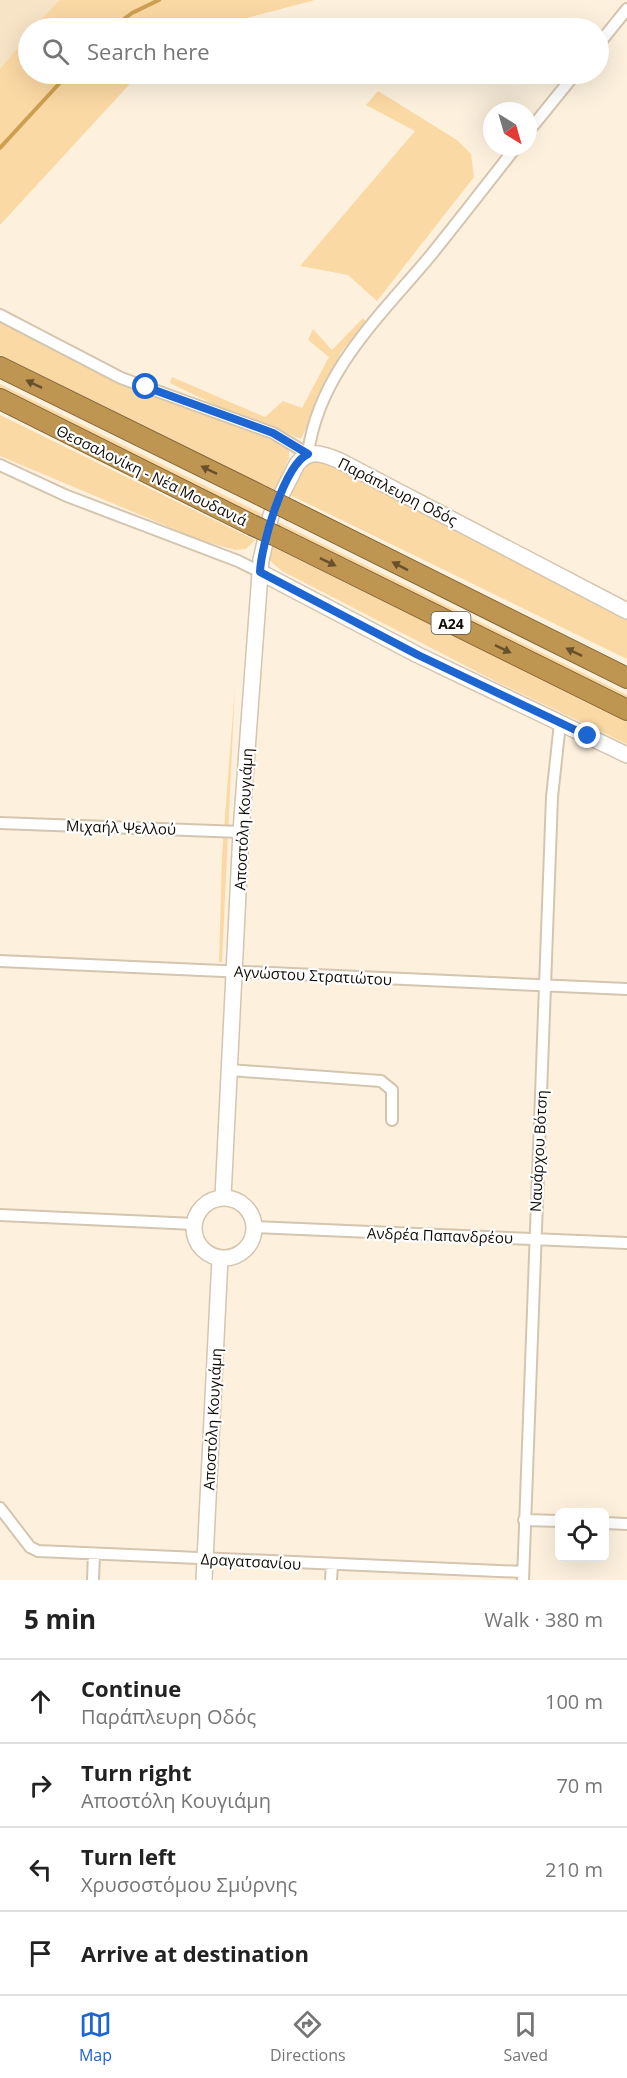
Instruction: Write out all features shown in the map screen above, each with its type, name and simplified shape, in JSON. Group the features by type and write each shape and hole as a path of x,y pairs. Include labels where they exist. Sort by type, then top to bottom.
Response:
{"highway":[{"name":"Θεσσαλονίκη - Νέα Μουδανιά","path":"0,368 627,678"},
{"name":"Θεσσαλονίκη - Νέα Μουδανιά","path":"0,399 627,710"}],"street":[{"path":"609,31 627,9"},
{"path":"537,121 567,84"},
{"path":"308,454 311,434 347,354 443,240 509,156"},
{"name":"Παράπλευρη Οδός","path":"0,315 120,378 273,433 308,454 317,453 346,464 627,611"},
{"name":"Αποστόλη Κουγιάμη","path":"223,1197 241,832 260,572 271,515 297,464 308,454"},
{"path":"0,465 67,496 238,561 278,584 627,756"},
{"path":"258,602 278,584"},
{"name":"Ναυάρχου Βότση","path":"523,1576 533,1239 546,986 552,798 560,723"},
{"name":"Μιχαήλ Ψελλού","path":"0,823 241,832"},
{"name":"Αγνώστου Στρατιώτου","path":"0,961 627,989"},
{"path":"229,1070 381,1081 392,1090 392,1120"},
{"path":"223,1197 243,1203 251,1215 254,1227 248,1245 241,1253 220,1258 203,1250 196,1238 195,1224 202,1207 212,1200 223,1197"},
{"path":"0,1215 195,1224"},
{"name":"Ανδρέα Παπανδρέου","path":"254,1227 627,1243"},
{"name":"Αποστόλη Κουγιάμη","path":"204,1580 220,1258"},
{"name":"Δραγατσανίου","path":"0,1508 32,1549 523,1576"},
{"path":"524,1520 555,1521"},
{"path":"609,1523 627,1524"},
{"path":"93,1580 94,1554"},
{"path":"331,1580 332,1564"}],"shaded area":[{"path":"0,0 59,0 43,18 18,18 18,47 0,69"},
{"path":"59,0 315,0 247,18 43,18"},
{"path":"18,47 18,84 130,84 0,225 0,69"},
{"path":"378,91 457,140 471,154 474,177 377,301 348,275 300,266 415,131 366,105"},
{"path":"363,318 366,322 341,352 301,439 215,405 170,383 172,377 265,417 283,401 302,408 329,357 308,340 313,329 332,350"},
{"path":"0,320 115,379 282,444 289,450 289,458 275,490 0,355"},
{"path":"0,384 627,695 627,702 0,392"},
{"path":"0,415 255,540 246,549 235,550 200,540 0,456"},
{"path":"312,462 322,462 438,517 627,615 627,659 288,494 303,467"},
{"path":"267,544 627,721 627,744 499,683 282,571 269,560"},
{"path":"235,686 222,962 219,962 222,855"}],"waterway":[{"path":"125,18 159,0"},
{"path":"0,148 59,84"}],"route":[{"path":"146,387 215,414 273,433 292,442 308,454 297,464 271,515 260,572 278,584 418,655 588,736"}]}
